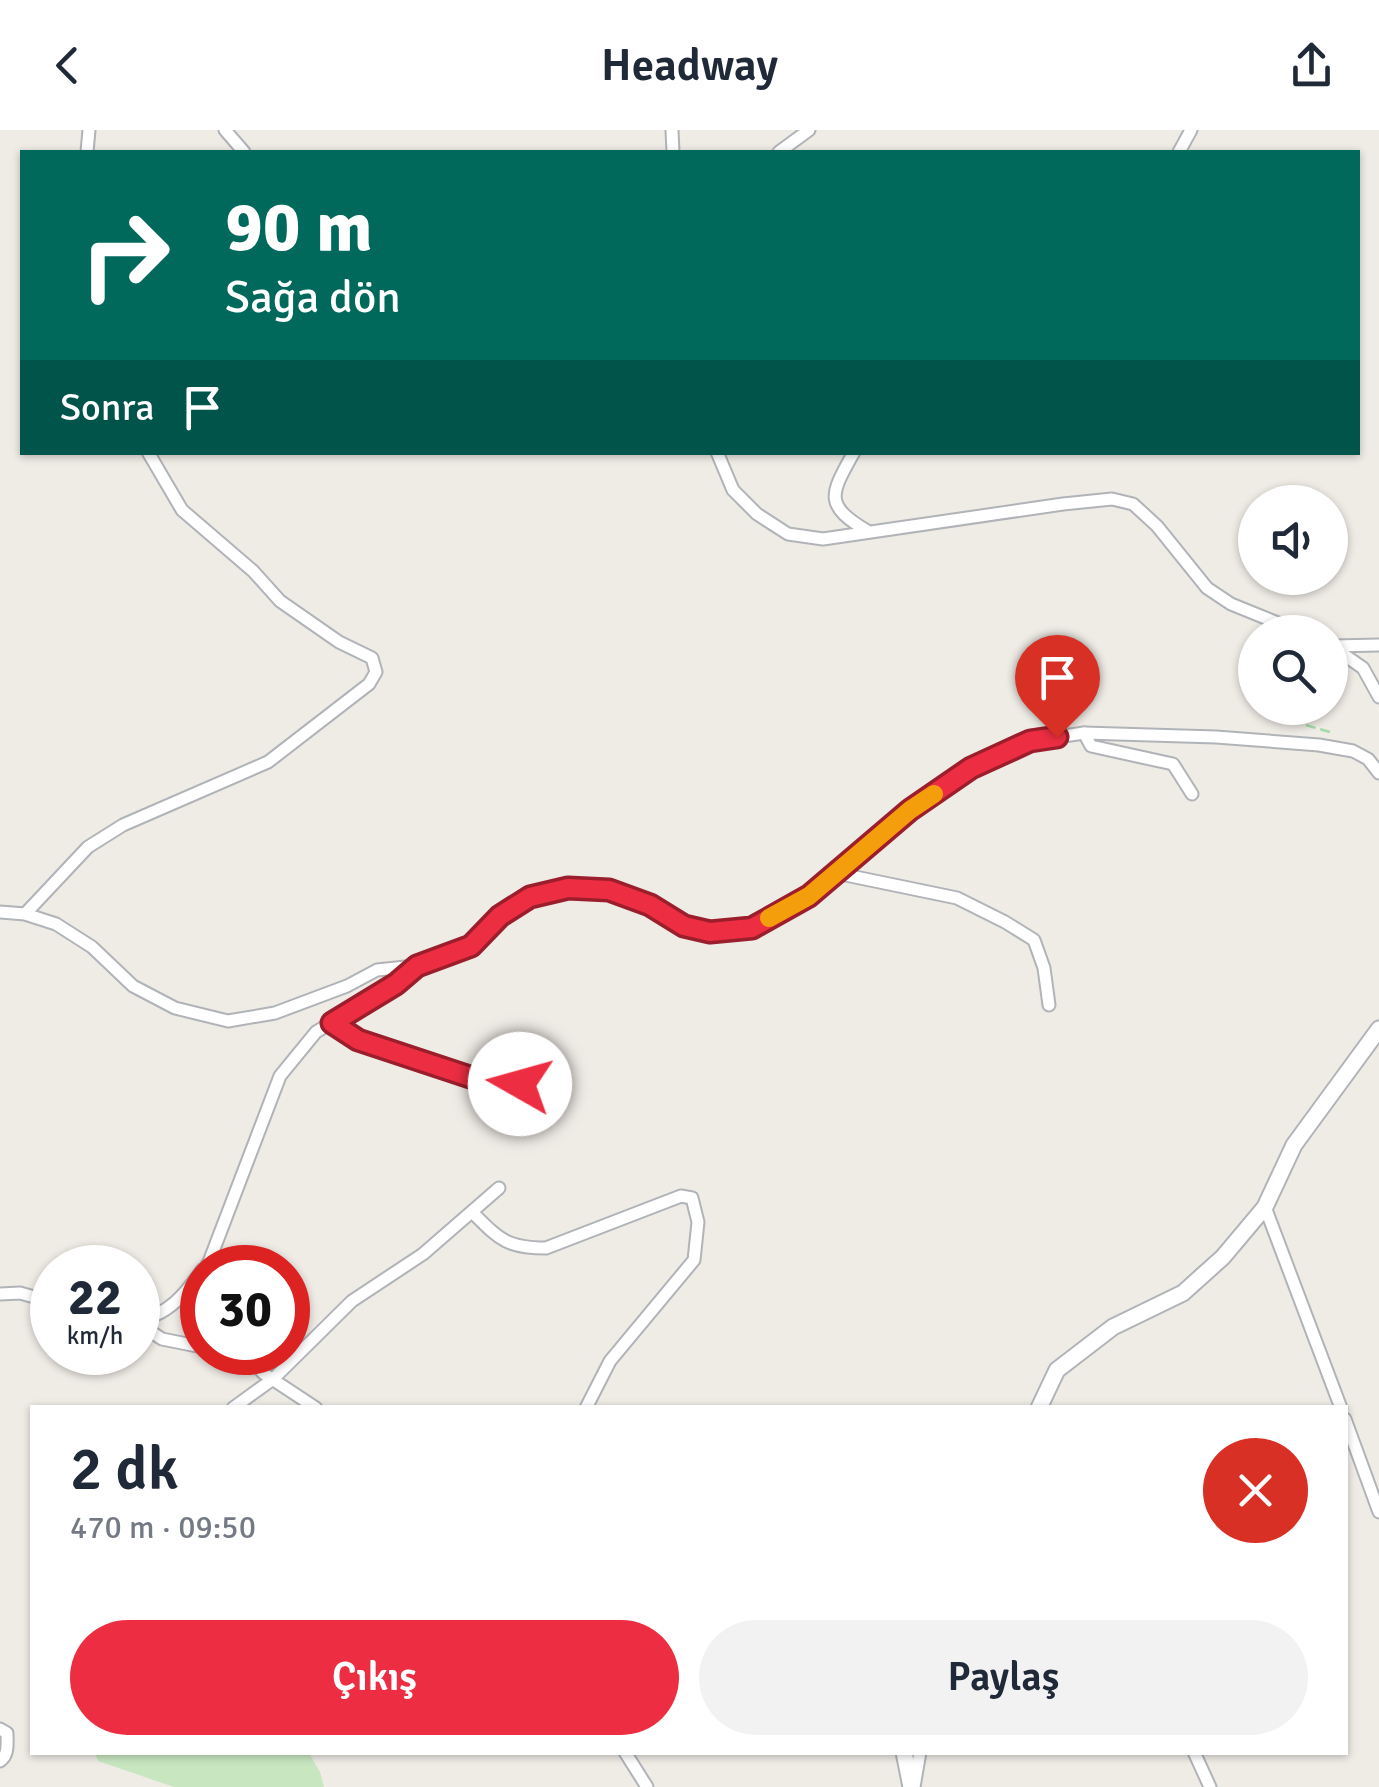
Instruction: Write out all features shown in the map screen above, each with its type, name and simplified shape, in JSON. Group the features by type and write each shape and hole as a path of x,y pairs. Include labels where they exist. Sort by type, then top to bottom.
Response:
{"street":[{"path":"225,130 242,150"},
{"path":"783,150 809,130"},
{"path":"24,914 88,847 123,825 268,762 369,684 376,672 372,658 340,642 280,601 182,510 150,455"},
{"path":"718,455 732,490 756,514 788,534 823,540 1064,504 1112,499 1133,504 1157,526 1207,588 1258,615"},
{"path":"852,455 838,482 835,498 842,517 869,532"},
{"path":"1348,645 1379,645"},
{"path":"1348,657 1363,668 1379,697"},
{"path":"0,912 24,914 56,924 92,947 133,986 176,1008 228,1021 275,1013 347,986 377,970 417,966 471,946 500,916 530,897 568,888 609,890 650,905 684,926 710,932 752,928 809,896 910,810 971,768 1030,741 1084,733 1318,745 1353,751 1379,773"},
{"path":"1084,733 1091,746 1172,764 1192,794"},
{"path":"836,873 957,898 1005,922 1034,940 1044,968 1049,1005"},
{"path":"215,1245 280,1076 316,1032 396,984 417,966"},
{"path":"332,1023 358,1040 482,1081 520,1084"},
{"path":"1041,1405 1058,1370 1113,1327 1183,1294 1222,1258 1265,1207 1294,1145 1379,1029"},
{"path":"237,1405 273,1379 352,1301 424,1254 499,1188"},
{"path":"472,1212 498,1239 524,1248 546,1248 681,1196 692,1198 698,1222 694,1260 610,1361 588,1405"},
{"path":"1265,1207 1340,1405"},
{"path":"0,1294 30,1296"},
{"path":"266,1375 312,1405"},
{"path":"1348,1427 1379,1512"},
{"path":"0,1729 7,1733 8,1748 0,1762"},
{"path":"626,1755 646,1787"},
{"path":"905,1755 912,1787"},
{"path":"912,1787 919,1755"},
{"path":"1195,1755 1210,1787"}],"green space":[{"path":"96,1755 310,1755 324,1787 174,1787 98,1761"}],"slow traffic":[{"path":"769,918 809,896 934,794"}],"route":[{"path":"520,1084 482,1081 358,1040 332,1023 396,984 417,966 471,946 500,916 530,897 568,888 609,890 650,905 684,926 710,932 752,928 809,896 910,810 971,768 1030,741 1057,737"}]}
